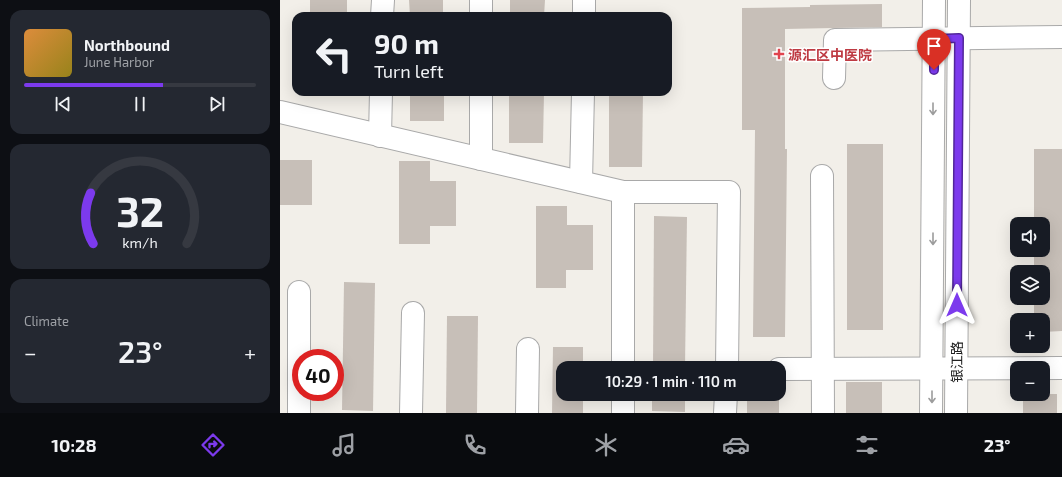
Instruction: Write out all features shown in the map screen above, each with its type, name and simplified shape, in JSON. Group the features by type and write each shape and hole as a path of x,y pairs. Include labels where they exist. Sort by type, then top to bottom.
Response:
{"street":[{"path":"382,12 383,0"},
{"path":"481,0 481,12"},
{"path":"584,0 584,12"},
{"name":"银江路","path":"932,413 934,0"},
{"name":"银江路","path":"956,413 959,0"},
{"path":"834,78 835,40 1062,37"},
{"path":"380,136 381,96"},
{"path":"481,96 481,159"},
{"path":"581,182 583,96"},
{"path":"280,112 623,192 729,192 727,361"},
{"path":"822,176 823,413"},
{"path":"623,192 623,361"},
{"path":"298,413 299,292"},
{"path":"411,413 413,313"},
{"path":"527,413 528,348"},
{"path":"786,369 932,367 1062,368"},
{"path":"623,401 623,413"},
{"path":"725,413 726,401"}],"building":[{"path":"310,0 347,0 347,12 310,12"},
{"path":"409,0 443,0 443,12 410,12"},
{"path":"510,0 545,0 544,12 510,12"},
{"path":"882,4 882,27 785,29 785,149 787,149 785,337 753,337 755,130 742,130 742,8"},
{"path":"410,96 444,96 444,121 410,121"},
{"path":"509,96 544,96 543,143 509,143"},
{"path":"609,96 643,96 642,167 609,167"},
{"path":"847,144 883,144 883,330 847,330"},
{"path":"1034,149 1062,149 1062,331 1050,332 1050,313 1034,313 1034,305 1050,305 1050,265 1034,265 1034,257 1050,257 1050,217 1034,217"},
{"path":"280,160 312,160 312,205 280,205"},
{"path":"399,161 430,161 430,181 456,181 456,226 430,226 430,244 399,244"},
{"path":"536,206 567,206 567,225 593,225 593,270 566,270 566,288 536,288"},
{"path":"654,216 687,217 685,361 653,361"},
{"path":"344,282 375,283 373,411 342,410 342,401 344,401"},
{"path":"447,316 478,316 477,413 446,413"},
{"path":"553,347 583,347 583,361 556,361 556,401 583,401 583,413 552,413"},
{"path":"846,382 882,382 882,413 846,413"},
{"path":"1050,394 1057,394 1057,413 1023,413 1023,401 1050,401"},
{"path":"652,401 685,401 685,412 652,411"},
{"path":"747,401 779,401 779,413 747,413"}],"place":[{"name":"源汇区中医院","path":"779,54"}],"route":[{"path":"934,70 934,39 959,38 957,305"}]}
